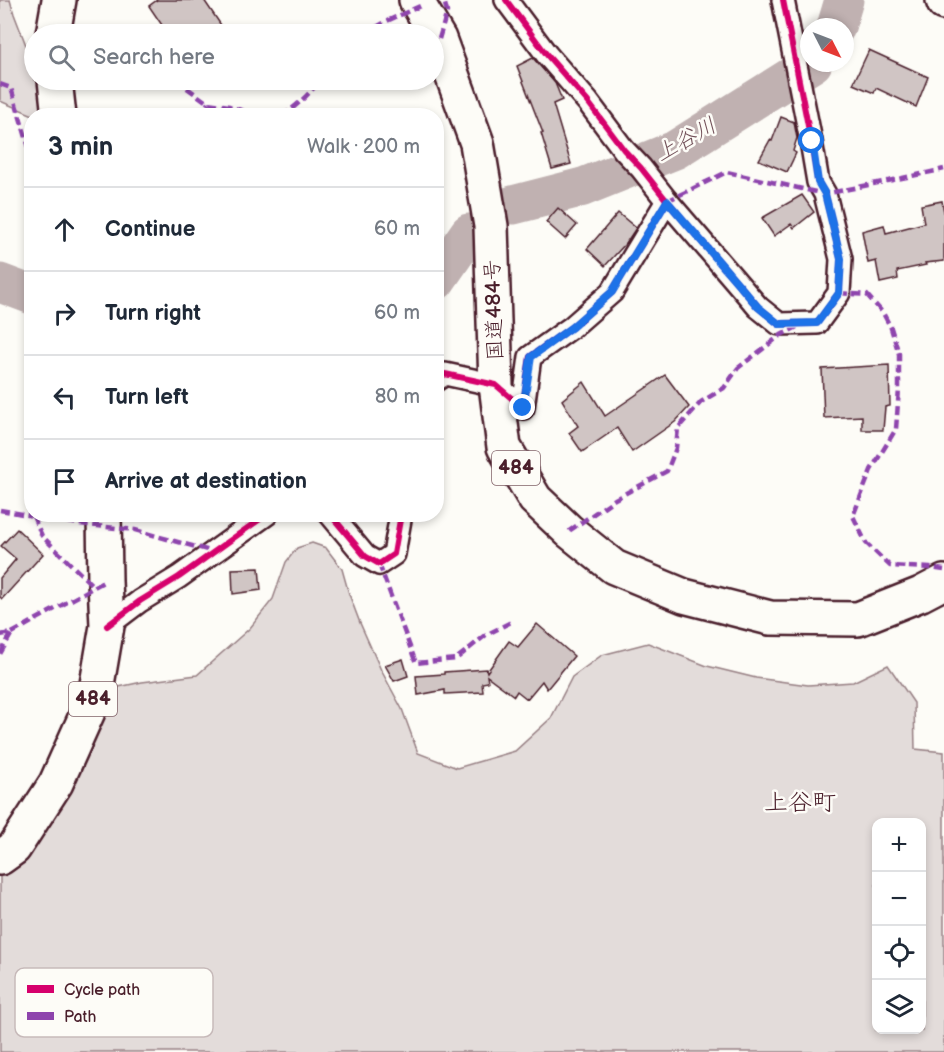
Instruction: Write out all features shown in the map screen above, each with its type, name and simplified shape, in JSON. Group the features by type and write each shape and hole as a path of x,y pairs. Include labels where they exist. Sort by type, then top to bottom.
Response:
{"highway":[{"path":"55,24 59,0"},
{"name":"国道484号","path":"416,0 430,24"},
{"name":"国道484号","path":"444,53 477,142 491,226 496,385 504,447 536,499 569,531 614,567 684,596 770,618 858,619 921,594 944,582"},
{"path":"56,90 58,108"},
{"name":"484","path":"0,858 14,848 56,783 95,696 107,626 104,522"}],"street":[{"path":"506,0 624,150 758,307 779,324 817,323 839,293 841,259 825,194 818,182 812,141 783,0"},
{"path":"444,375 496,385 523,408 531,357 572,327 612,292 667,201"},
{"path":"107,626 256,522"},
{"path":"337,522 365,556 379,564 394,554 400,522"}],"shaded area":[{"path":"0,0 10,0 24,40 24,90 41,90 45,108 24,108 24,111 0,101"},
{"path":"312,543 326,548 342,569 360,623 402,709 418,753 457,768 515,751 551,718 572,677 602,655 648,643 707,666 756,678 808,685 853,682 888,665 914,703 915,749 944,752 944,1052 0,1052 0,871 70,724 77,696 142,682 197,675 250,628 273,599 286,562 297,548"}],"building":[{"path":"157,0 204,0 220,24 161,24 149,6"},
{"path":"869,50 928,77 916,107 876,88 874,93 853,84"},
{"path":"533,58 555,83 562,100 553,104 571,164 552,169 541,133 543,133 517,66"},
{"path":"781,117 794,122 797,138 793,151 796,153 787,172 759,160 770,140 772,141"},
{"path":"802,195 814,212 794,228 791,224 774,236 762,218"},
{"path":"942,201 944,261 925,263 926,265 897,271 898,279 880,283 876,261 868,263 862,231 884,225 886,233 924,223 921,205"},
{"path":"558,208 577,225 565,239 546,222"},
{"path":"618,213 636,228 605,266 587,249"},
{"path":"889,365 890,406 885,407 883,430 862,430 862,416 824,418 822,369"},
{"path":"665,375 689,407 675,422 632,452 617,428 582,452 569,433 578,426 562,400 584,382 605,416"},
{"path":"17,529 43,554 2,599 0,597 0,578 16,559 1,546"},
{"path":"259,568 261,590 233,594 232,569"},
{"path":"537,624 574,656 547,689 542,681 527,699 517,691 514,696 487,676 488,682 482,683 483,692 445,694 445,690 418,695 416,676 486,669 487,672 509,641 518,647"},
{"path":"403,659 408,676 394,681 385,665"}],"waterway":[{"name":"上谷川","path":"839,18 844,0"},
{"name":"上谷川","path":"513,205 583,187 675,150 800,71"},
{"name":"上谷川","path":"444,269 469,233"},
{"name":"上谷川","path":"0,283 24,292"}],"marked path":[{"path":"443,24 447,12 444,0"},
{"path":"382,24 420,6"},
{"path":"0,84 11,88 24,131"},
{"path":"190,90 208,103 235,108"},
{"path":"292,108 312,90"},
{"path":"205,108 208,103"},
{"path":"667,201 727,172 825,194 944,169"},
{"path":"839,293 867,295 883,313 891,328 899,354 896,429 871,470 853,516 866,543 890,566 944,570"},
{"path":"569,531 615,499 667,471 676,448 678,428 701,402 724,388 738,368 781,335 797,327"},
{"path":"0,510 24,514"},
{"path":"36,522 42,536 94,587"},
{"path":"68,522 135,530 214,552"},
{"path":"379,564 416,663 456,659 486,635 511,622"},
{"path":"12,633 105,581"},
{"path":"0,635 12,633 0,654"}],"cycle path":[{"path":"506,0 624,150 758,307 779,324 817,323 839,293 841,259 825,194 818,182 783,0"},
{"path":"444,375 496,385 523,408 530,357 572,327 612,292 667,201"},
{"path":"107,626 256,522"},
{"path":"337,522 365,556 379,564 394,554 400,522"}],"district":[{"name":"上谷町","path":"800,802"}],"route":[{"path":"523,408 531,357 572,327 612,292 667,201 758,307 779,324 817,323 839,293 841,259 825,194 818,182 812,141"}]}
